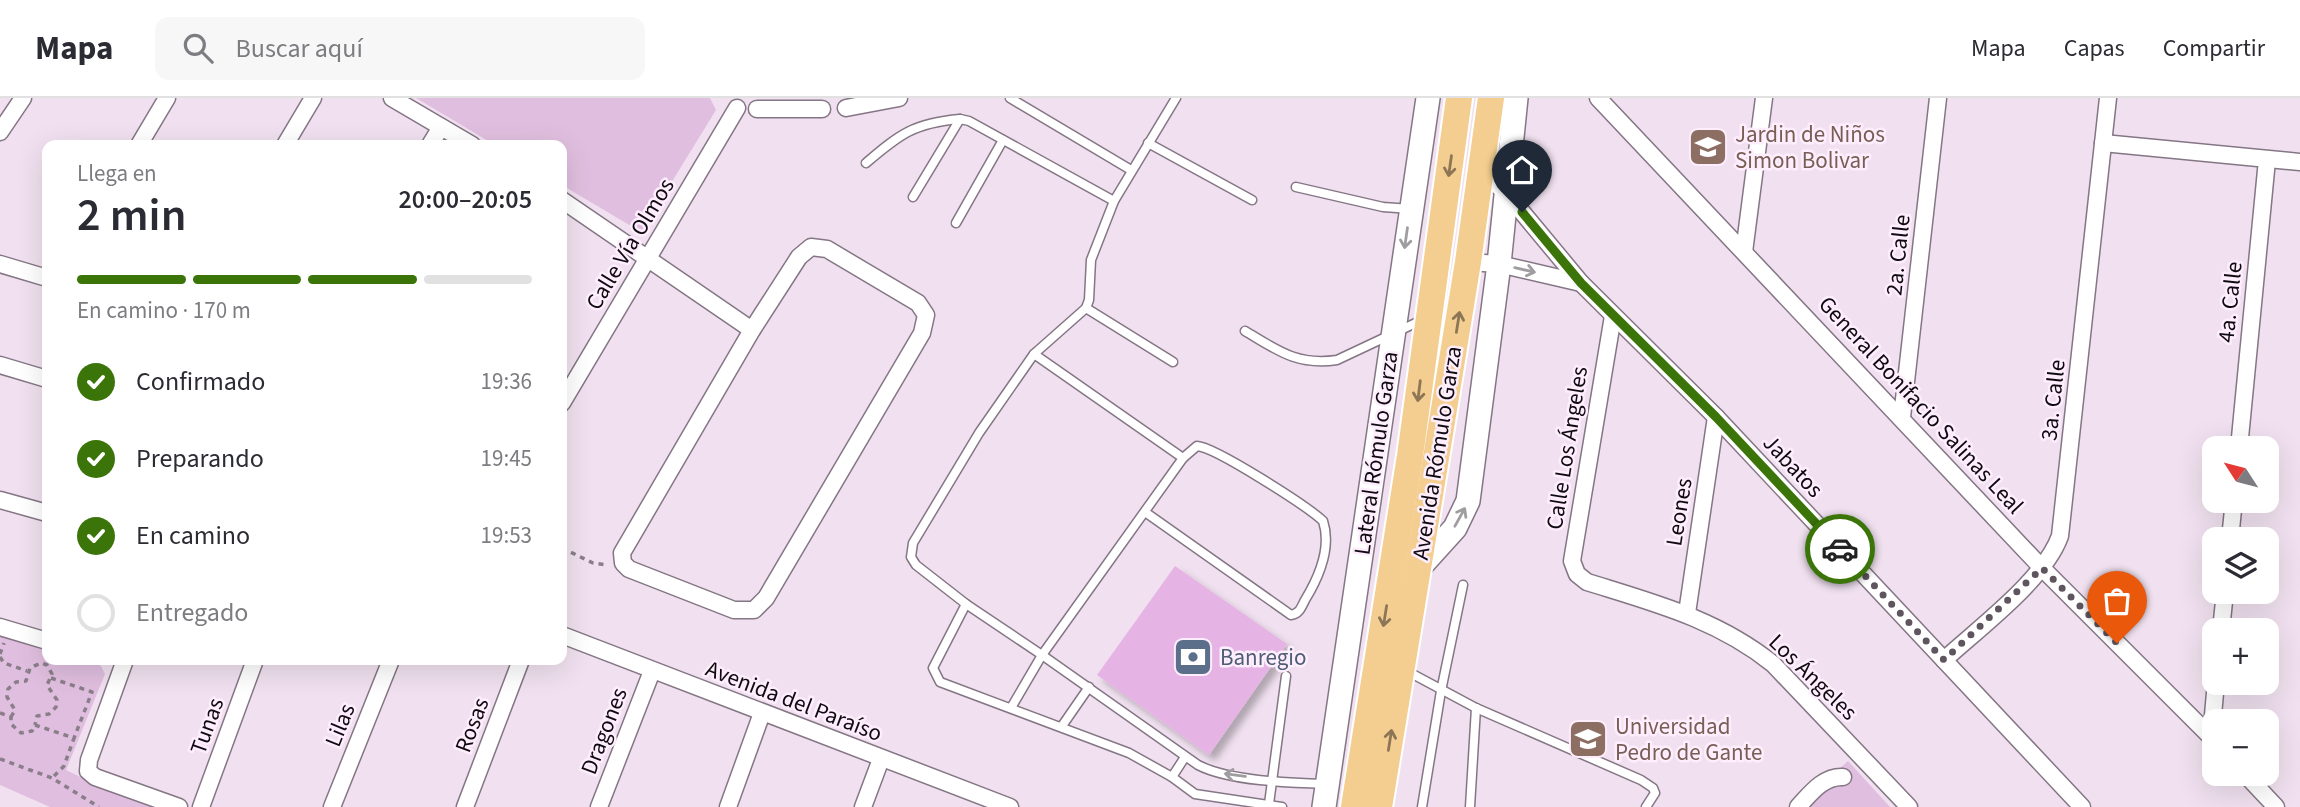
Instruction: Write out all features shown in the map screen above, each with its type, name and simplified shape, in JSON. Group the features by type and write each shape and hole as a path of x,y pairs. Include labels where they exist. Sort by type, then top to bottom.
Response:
{"main road":[{"name":"Avenida Rómulo Garza","path":"1375,806 1408,469 1459,98"},
{"name":"Avenida Rómulo Garza","path":"1375,806 1402,668 1468,262 1491,98"}],"street":[{"path":"0,132 23,98"},
{"path":"142,140 167,98"},
{"path":"288,140 313,98"},
{"path":"392,98 463,140"},
{"path":"735,103 750,112 761,104 820,103 831,114 842,112 847,103 899,98"},
{"name":"Lateral Rómulo Garza","path":"1325,796 1428,98"},
{"path":"1417,570 1455,528 1468,501 1499,264 1516,98"},
{"name":"General Bonifacio Salinas Leal","path":"1598,98 2042,568 2202,728"},
{"path":"1744,252 1764,98"},
{"name":"2a. Calle","path":"1902,417 1938,98"},
{"name":"3a. Calle","path":"1944,660 2042,568 2056,546 2062,523 2108,98"},
{"name":"Calle Vía Olmos","path":"567,395 649,258 735,103"},
{"path":"433,140 441,127"},
{"path":"2103,143 2300,162"},
{"name":"4a. Calle","path":"2240,436 2267,160"},
{"name":"Jabatos","path":"1481,171 1507,194 1581,283 1716,417 2082,807"},
{"path":"567,203 751,330"},
{"path":"811,247 827,249 918,303 926,315 922,333 766,598 754,610 734,610 629,569 623,563 623,548 751,330 799,257 811,247"},
{"path":"1468,262 1499,264 1581,283"},
{"path":"0,264 42,277"},
{"name":"Calle Los Ángeles","path":"1587,582 1577,574 1572,561 1613,316"},
{"path":"0,365 42,378"},
{"name":"Leones","path":"1687,613 1716,417"},
{"path":"0,499 42,512"},
{"name":"Los Ángeles","path":"1587,582 1687,613 1744,643 1773,664 1909,807"},
{"path":"0,627 42,640"},
{"name":"Avenida del Paraíso","path":"567,637 1010,807"},
{"path":"118,665 88,771 95,777 179,807"},
{"name":"Tunas","path":"201,807 253,665"},
{"name":"Lilas","path":"332,807 389,665"},
{"name":"Rosas","path":"464,807 519,665"},
{"name":"Dragones","path":"599,807 652,671"},
{"path":"728,807 762,713"},
{"path":"863,807 881,759"},
{"path":"1798,807 1820,784 1843,777"},
{"path":"2256,786 2276,807"}],"lane":[{"path":"1010,98 1131,170"},
{"path":"1176,98 1114,201 1091,260 1091,290 1086,307 1034,354 979,433 911,550 911,557 916,565 967,604 1185,757 1220,774 1274,780 1325,796"},
{"path":"866,163 897,136 919,126 960,119 970,121 1114,201"},
{"path":"913,197 960,119"},
{"path":"956,223 1003,140"},
{"path":"1148,143 1252,200"},
{"path":"1296,187 1383,207 1410,209"},
{"path":"1086,307 1173,362"},
{"path":"1245,331 1289,357 1307,362 1336,360 1428,317"},
{"path":"1034,354 1183,458"},
{"path":"1011,708 1042,655 1183,458 1198,446 1213,450 1323,521 1326,533 1321,570 1298,613 1288,614 1145,512"},
{"path":"1422,807 1441,691 1463,585"},
{"path":"967,604 935,663 934,674 940,682 1129,753 1172,777 1195,794 1282,807"},
{"path":"1402,668 1476,708 1641,780 1653,788 1655,793 1646,807"},
{"path":"1269,804 1286,676"},
{"path":"1062,726 1088,687"},
{"path":"1470,807 1476,708"},
{"path":"1172,777 1185,757"}],"path":[{"path":"567,550 593,563 611,566 623,563"},
{"path":"0,657 4,663 27,671"},
{"path":"42,664 33,665 27,671 26,681 16,682 8,689 7,697 15,710 11,724 21,733 32,731 37,716 53,712 56,707 57,700 47,685 51,678 50,670 44,665"},
{"path":"51,678 92,692 64,766 52,778"},
{"path":"0,713 11,717"},
{"path":"35,725 74,738"},
{"path":"0,759 52,778 99,807"}],"shaded area":[{"path":"416,98 710,98 716,110 641,232 567,188 567,140 487,140"},
{"path":"0,635 42,648 42,665 101,666 105,674 66,770 112,792 156,807 50,807 0,785"},
{"path":"1848,761 1890,807 1797,807"}],"building":[{"path":"1175,566 1287,644 1209,755 1097,675"}],"way so far":[{"path":"1840,549 1944,660 2042,568 2117,643"}],"place":[{"name":"Jardin de Niños Simon Bolivar","path":"1708,147"},
{"name":"Banregio","path":"1193,657"},
{"name":"Universidad Pedro de Gante","path":"1588,739"}],"route":[{"path":"1522,212 1581,283 1716,417 1840,549"}]}
